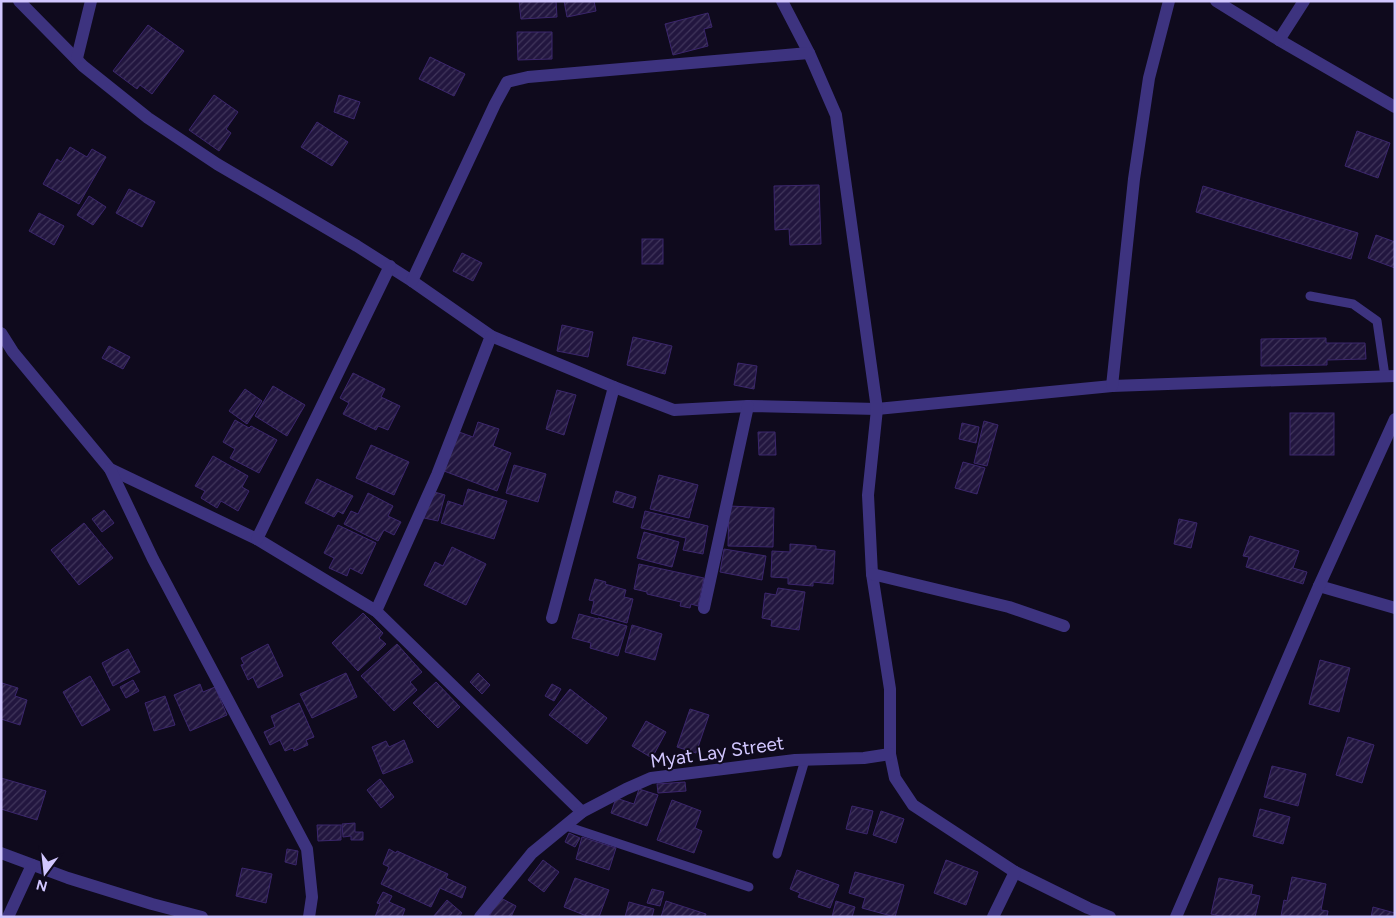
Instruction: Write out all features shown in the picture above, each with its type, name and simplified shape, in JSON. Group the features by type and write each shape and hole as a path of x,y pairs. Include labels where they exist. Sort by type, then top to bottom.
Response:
{"street":[{"path":"19,1 83,66 148,118 217,164 390,266 491,336 674,410 748,406 877,409 1112,386 1390,376"},
{"path":"77,58 91,1"},
{"path":"782,1 809,53 836,115 877,409 868,495 872,574 890,688 890,754 895,778 913,805 1015,872 1110,917"},
{"path":"1112,386 1134,179 1149,78 1169,1"},
{"path":"1216,1 1395,107"},
{"path":"1280,40 1304,1"},
{"path":"412,281 507,82 528,77 809,53"},
{"path":"257,539 390,266"},
{"path":"1,333 13,352 110,469 153,559 306,849 312,897 309,917"},
{"path":"376,611 437,475 491,336"},
{"path":"552,618 614,387"},
{"path":"704,608 748,406"},
{"path":"1176,917 1319,586 1395,419"},
{"path":"110,469 257,539 376,611 582,812"},
{"path":"872,574 1009,607 1064,626"},
{"path":"1319,586 1395,608"},
{"name":"Myat Lay Street","path":"480,917 532,853 582,812 651,778 805,760 864,758 890,754"},
{"path":"1,853 68,878 202,917"},
{"path":"8,917 32,865"},
{"path":"993,917 1015,872"}],"lane":[{"path":"1310,296 1353,304 1377,322 1390,376"},
{"path":"777,854 805,760"},
{"path":"566,826 749,887"}],"building":[{"path":"519,1 556,1 557,17 521,19"},
{"path":"564,1 594,1 596,11 567,17"},
{"path":"708,13 712,27 704,29 708,46 673,55 665,24"},
{"path":"148,25 184,51 152,94 140,85 137,89 113,71"},
{"path":"517,32 552,32 552,59 518,60"},
{"path":"430,57 465,74 454,96 419,79"},
{"path":"214,95 238,112 226,129 231,133 219,151 189,130"},
{"path":"339,95 360,102 354,119 334,112"},
{"path":"317,122 348,142 332,166 301,147"},
{"path":"1357,131 1390,143 1378,178 1345,166"},
{"path":"70,147 87,157 92,149 106,157 79,204 43,184 57,159 61,162"},
{"path":"819,185 821,244 790,245 789,229 775,230 774,186"},
{"path":"1203,186 1358,233 1351,259 1196,212"},
{"path":"129,189 155,202 142,227 116,213"},
{"path":"89,196 106,207 93,225 77,215"},
{"path":"39,213 64,226 54,245 29,231"},
{"path":"1376,235 1395,242 1395,268 1368,258"},
{"path":"642,239 663,239 663,264 642,264"},
{"path":"462,253 482,263 473,281 453,271"},
{"path":"562,325 593,332 588,357 557,351"},
{"path":"633,337 672,346 665,374 627,365"},
{"path":"1326,338 1326,343 1365,343 1366,359 1327,360 1327,365 1261,366 1261,339"},
{"path":"109,346 130,357 123,369 102,358"},
{"path":"738,363 757,366 754,389 734,385"},
{"path":"353,373 385,389 381,397 400,406 388,430 378,426 376,430 343,414 349,403 340,398"},
{"path":"273,386 305,405 287,436 255,416"},
{"path":"245,389 262,401 247,424 229,411"},
{"path":"557,390 576,395 564,435 546,429"},
{"path":"1290,413 1334,413 1334,455 1290,455"},
{"path":"235,420 277,440 259,473 230,458 235,449 223,442"},
{"path":"984,421 998,425 987,466 974,463"},
{"path":"478,422 499,429 493,446 511,453 497,491 444,471 459,432 473,437"},
{"path":"962,423 979,427 976,443 959,439"},
{"path":"758,432 775,432 776,455 759,455"},
{"path":"371,445 409,462 394,495 356,478"},
{"path":"213,456 248,476 242,487 249,491 238,511 221,501 217,508 201,498 205,491 195,486"},
{"path":"963,462 985,468 977,494 955,488"},
{"path":"514,465 546,474 538,502 506,493"},
{"path":"659,475 698,485 689,518 650,509"},
{"path":"317,479 353,496 343,514 338,511 334,517 305,503"},
{"path":"468,489 507,501 494,539 441,523 448,501 463,506"},
{"path":"431,491 445,495 438,521 424,518"},
{"path":"616,491 636,497 633,508 613,502"},
{"path":"368,493 393,506 388,516 401,522 394,535 384,530 378,541 344,524 351,511 358,514"},
{"path":"729,506 774,508 773,547 728,546"},
{"path":"104,510 114,523 102,532 92,519"},
{"path":"645,511 708,526 703,554 683,550 686,538 641,528"},
{"path":"1179,519 1197,523 1191,548 1174,544"},
{"path":"84,523 113,558 79,585 51,550"},
{"path":"338,525 376,543 362,574 350,568 347,576 329,568 334,558 324,553"},
{"path":"644,532 679,542 672,567 637,558"},
{"path":"1250,536 1299,551 1293,568 1307,572 1303,584 1246,567 1249,557 1243,556"},
{"path":"790,544 816,546 816,549 835,551 833,584 813,582 813,586 788,584 788,578 771,577 772,551 790,552"},
{"path":"452,547 486,564 466,605 424,585 435,562 443,566"},
{"path":"724,549 766,556 762,580 720,572"},
{"path":"639,564 704,578 698,606 691,604 690,608 680,606 681,602 634,589"},
{"path":"595,579 626,590 624,597 633,599 627,623 591,613 594,601 589,600"},
{"path":"778,588 805,592 799,630 771,626 772,620 762,618 765,593 776,595"},
{"path":"363,613 383,633 379,638 386,644 358,671 332,643"},
{"path":"579,614 627,626 618,656 590,648 591,643 572,638"},
{"path":"632,625 662,634 655,660 625,652"},
{"path":"268,644 283,676 258,688 253,677 248,680 241,665 244,664 241,658"},
{"path":"397,644 422,672 410,682 417,690 394,711 361,676"},
{"path":"128,649 140,672 113,686 102,663"},
{"path":"1320,660 1350,668 1339,712 1309,704"},
{"path":"346,673 357,697 312,718 300,694"},
{"path":"478,673 490,685 482,694 470,682"},
{"path":"90,676 110,710 82,726 63,692"},
{"path":"133,680 139,691 126,698 120,687"},
{"path":"436,682 460,707 438,728 413,703"},
{"path":"2,683 18,688 15,696 27,700 20,725 1,719"},
{"path":"200,684 203,692 215,687 227,715 190,731 174,695"},
{"path":"552,684 561,689 554,701 545,696"},
{"path":"570,689 607,718 587,744 549,715"},
{"path":"165,696 175,725 154,731 145,703"},
{"path":"299,703 314,737 306,740 308,745 294,751 293,748 285,751 280,740 270,745 264,732 275,727 271,716"},
{"path":"690,709 709,715 696,753 677,747"},
{"path":"646,721 666,732 652,758 632,746"},
{"path":"1348,737 1374,745 1362,783 1336,775"},
{"path":"404,740 413,762 383,774 372,747 386,741 389,747"},
{"path":"1272,766 1306,774 1298,806 1264,797"},
{"path":"1,778 46,791 37,820 1,809"},
{"path":"380,779 394,797 381,808 367,790"},
{"path":"685,782 686,791 658,793 657,784"},
{"path":"639,789 658,795 647,826 611,813 616,798 634,804"},
{"path":"672,800 701,811 695,828 702,831 694,853 657,840"},
{"path":"852,806 873,811 867,834 846,829"},
{"path":"1260,809 1290,817 1283,844 1253,836"},
{"path":"881,811 904,819 896,843 873,835"},
{"path":"355,823 355,832 363,832 363,840 351,840 351,836 343,837 342,824"},
{"path":"317,825 341,825 341,840 318,841"},
{"path":"569,833 580,838 575,847 565,842"},
{"path":"582,837 616,848 609,870 576,859"},
{"path":"287,849 298,851 296,865 285,862"},
{"path":"389,849 448,874 446,878 466,887 462,898 440,888 431,907 381,884 389,867 383,864"},
{"path":"543,860 559,872 544,892 528,880"},
{"path":"946,860 978,872 966,905 934,893"},
{"path":"242,868 272,874 266,903 236,896"},
{"path":"797,870 839,885 830,908 798,897 800,893 790,889"},
{"path":"855,872 904,885 895,917 862,908 865,898 849,893"},
{"path":"1292,877 1326,884 1321,910 1328,911 1327,917 1281,916 1284,900 1287,901"},
{"path":"575,878 609,890 599,917 589,917 564,907"},
{"path":"1219,878 1253,885 1251,894 1260,896 1255,917 1245,915 1245,917 1225,917 1211,914"},
{"path":"652,889 664,892 660,906 647,903"},
{"path":"383,892 392,896 389,902 405,909 402,917 375,917 380,904 377,903"},
{"path":"499,897 516,906 511,917 489,917"},
{"path":"447,900 462,913 459,917 433,917"},
{"path":"666,901 706,914 705,917 661,917"},
{"path":"836,901 855,907 852,917 832,917"},
{"path":"629,902 654,909 652,917 625,917"},
{"path":"1373,907 1395,913 1395,917 1371,917"}]}
